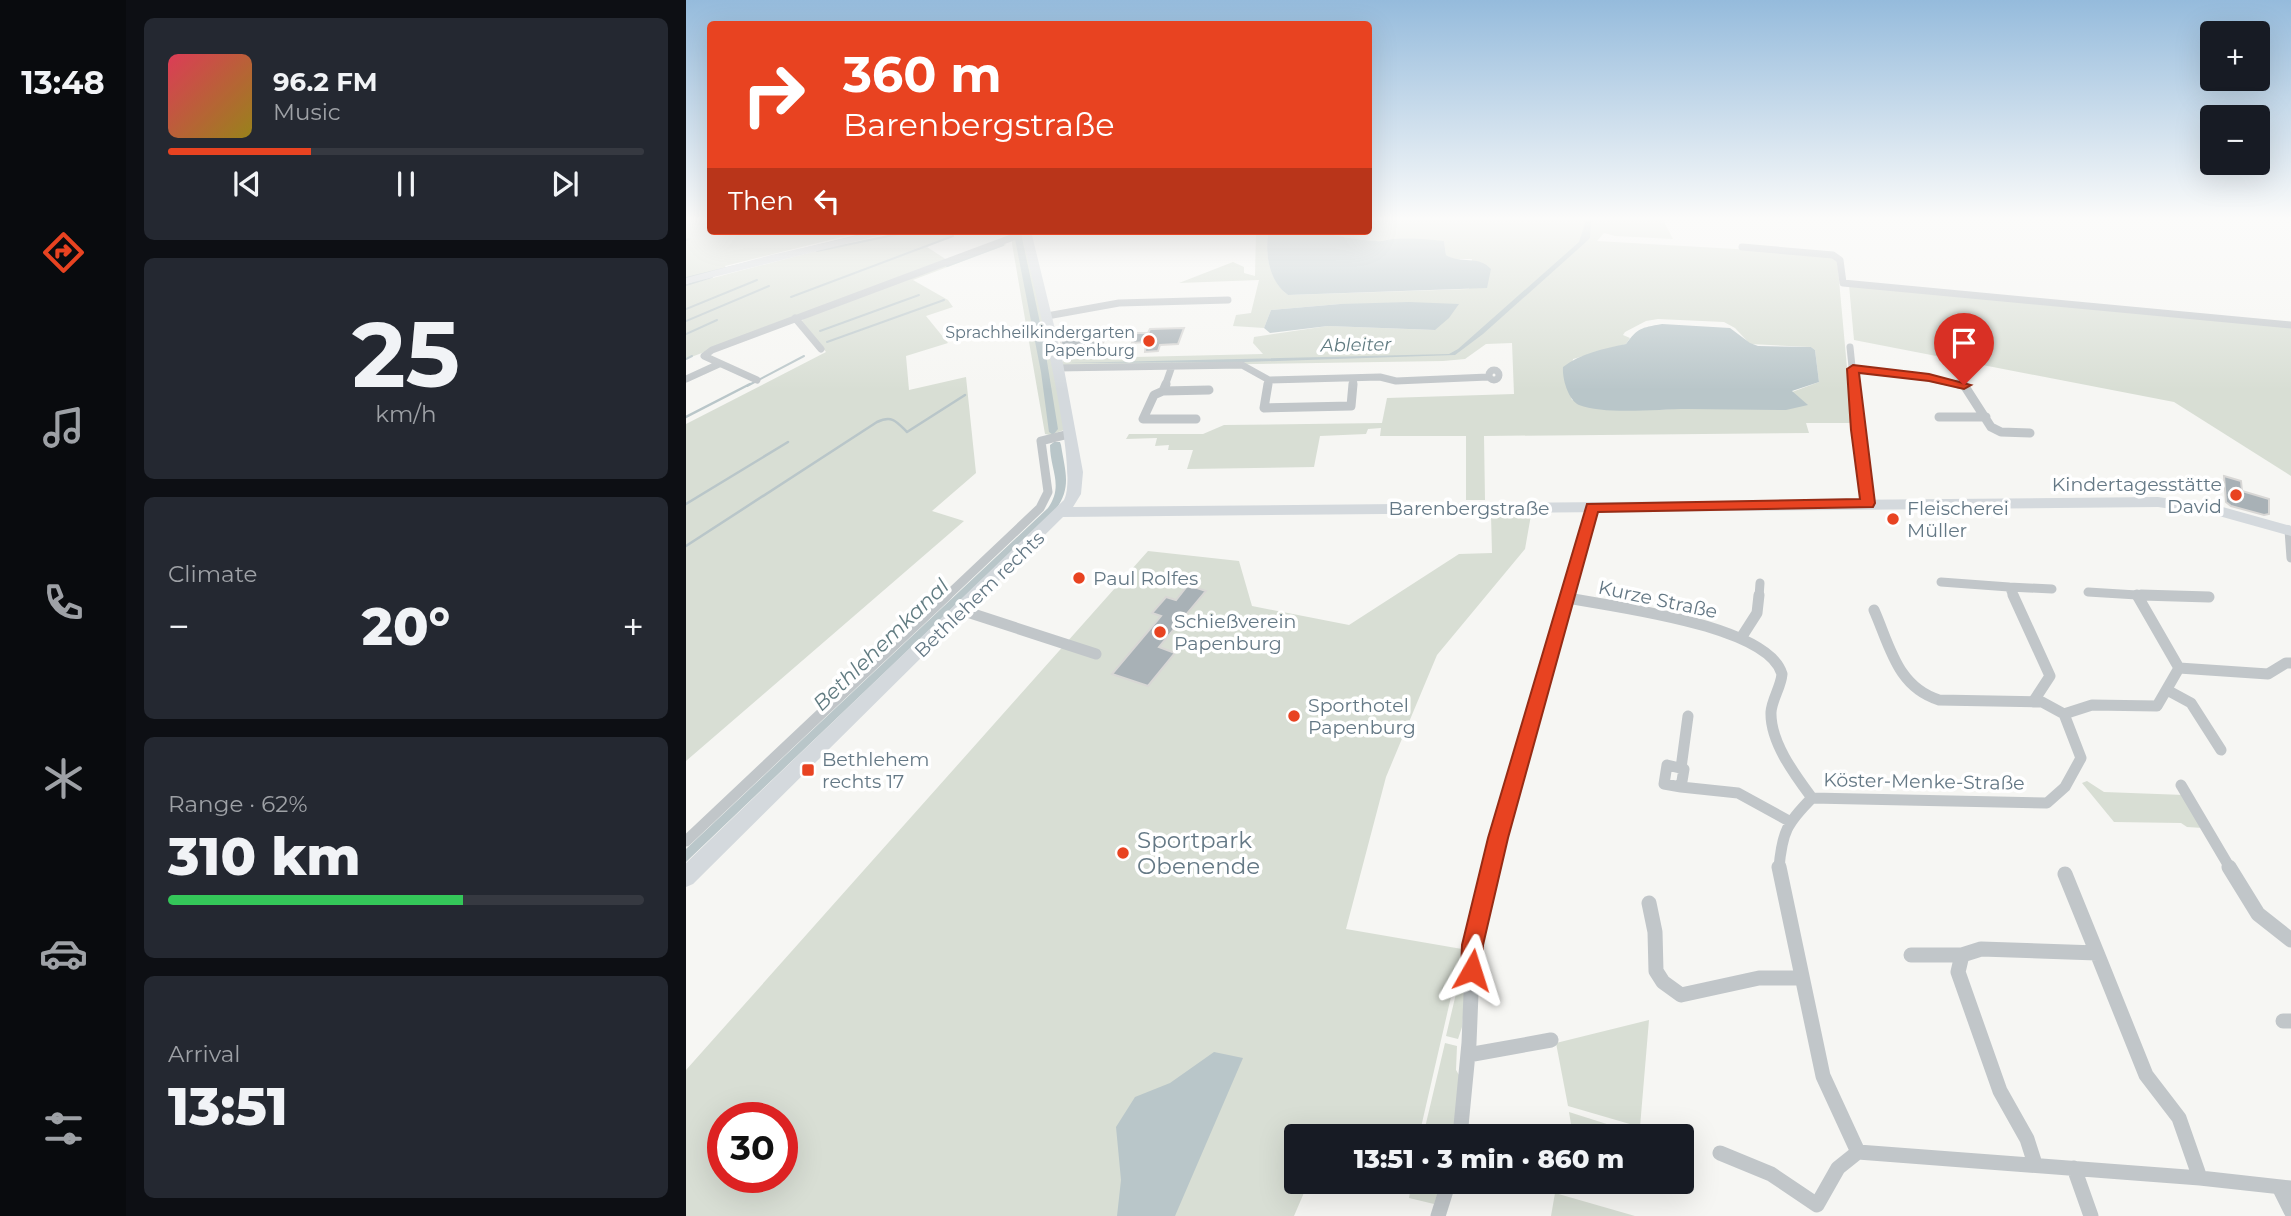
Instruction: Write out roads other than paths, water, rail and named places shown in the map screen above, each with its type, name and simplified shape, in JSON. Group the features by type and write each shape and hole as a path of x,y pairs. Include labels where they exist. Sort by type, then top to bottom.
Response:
{"street":[{"path":"757,380 704,356 712,350 905,277"},
{"name":"Bethlehem rechts","path":"686,877 1063,512 1074,494 1069,434 1058,369 1037,277"},
{"path":"1842,277 1843,283 2291,325"},
{"path":"1047,316 1119,303 1228,300"},
{"path":"795,318 821,349"},
{"path":"1850,347 1868,503"},
{"path":"686,379 719,364"},
{"path":"1058,369 1242,365 1269,380 1380,377 1396,381 1489,377"},
{"path":"1163,391 1172,366"},
{"path":"1853,369 1964,385 1991,427 2001,432 2030,433"},
{"path":"1269,380 1265,408 1351,406 1354,378"},
{"path":"1196,419 1143,419 1154,394 1163,391 1209,390"},
{"path":"1939,417 1986,417"},
{"path":"686,841 1040,508 1048,492 1041,441 1069,434"},
{"name":"Barenbergstraße","path":"1063,512 2158,502 2219,511 2290,530"},
{"path":"1461,1124 1468,1055 1473,945 1498,838 1592,507"},
{"path":"2290,530 2291,558"},
{"path":"1941,582 2052,589"},
{"path":"1741,638 1757,613 1760,583"},
{"path":"2009,587 2050,676 2033,702"},
{"path":"2088,592 2209,597"},
{"path":"2137,595 2179,668"},
{"name":"Kurze Straße","path":"1568,598 1707,625 1741,638 1773,655 1780,663 1782,673 1771,708 1772,721 1799,781 1812,798"},
{"path":"961,610 1097,654"},
{"path":"1874,610 1903,677 1923,695 1939,700 2042,702 2064,714 2092,705 2157,706 2179,668"},
{"path":"2179,668 2268,674 2286,663 2291,663"},
{"path":"2167,690 2191,703 2221,750"},
{"name":"Köster-Menke-Straße","path":"1858,1152 1823,1076 1801,978 1779,870 1781,840 1789,821 1812,798 2047,803 2065,787 2081,758 2064,714"},
{"path":"1688,716 1681,768 1667,765 1664,784 1732,792 1753,800 1789,821"},
{"path":"2181,785 2253,906 2291,940"},
{"path":"2065,874 2146,1075 2179,1118 2200,1178"},
{"path":"1649,903 1655,934 1652,967 1660,982 1681,995 1759,978 1801,978"},
{"path":"1911,955 1962,955 1981,949 2096,954"},
{"path":"1962,955 1958,972 1996,1079 2027,1139 2035,1164"},
{"path":"1468,1055 1551,1040"},
{"path":"1720,1153 1753,1163 1783,1179 1817,1210 1829,1178 1843,1160 1858,1152 2035,1164 2285,1188 2291,1211"},
{"path":"2074,1168 2091,1216"},
{"path":"1438,1216 1445,1194"}],"waterway":[{"path":"686,278 691,277"},
{"path":"686,285 712,277"},
{"path":"791,297 845,277"},
{"path":"686,309 757,280"},
{"path":"686,321 769,286"},
{"path":"820,331 919,295"},
{"path":"827,342 944,300"},
{"path":"686,334 717,320"},
{"path":"686,359 692,356"},
{"path":"747,386 804,356"},
{"path":"686,417 750,384"},
{"path":"686,546 877,422 894,420 907,432 965,395"},
{"path":"686,504 788,442"}],"place":[{"name":"Sprachheilkindergarten Papenburg","path":"1149,341"},
{"name":"Kindertagesstätte David","path":"2236,495"},
{"name":"Fleischerei Müller","path":"1893,519"},
{"name":"Paul Rolfes","path":"1079,578"},
{"name":"Schießverein Papenburg","path":"1160,632"},
{"name":"Sporthotel Papenburg","path":"1294,716"},
{"name":"Bethlehem rechts 17","path":"808,770"},
{"name":"Sportpark Obenende","path":"1123,853"}],"water label":[{"name":"Ableiter","path":"1356,345"},
{"name":"Bethlehemkanal","path":"881,645"}]}
